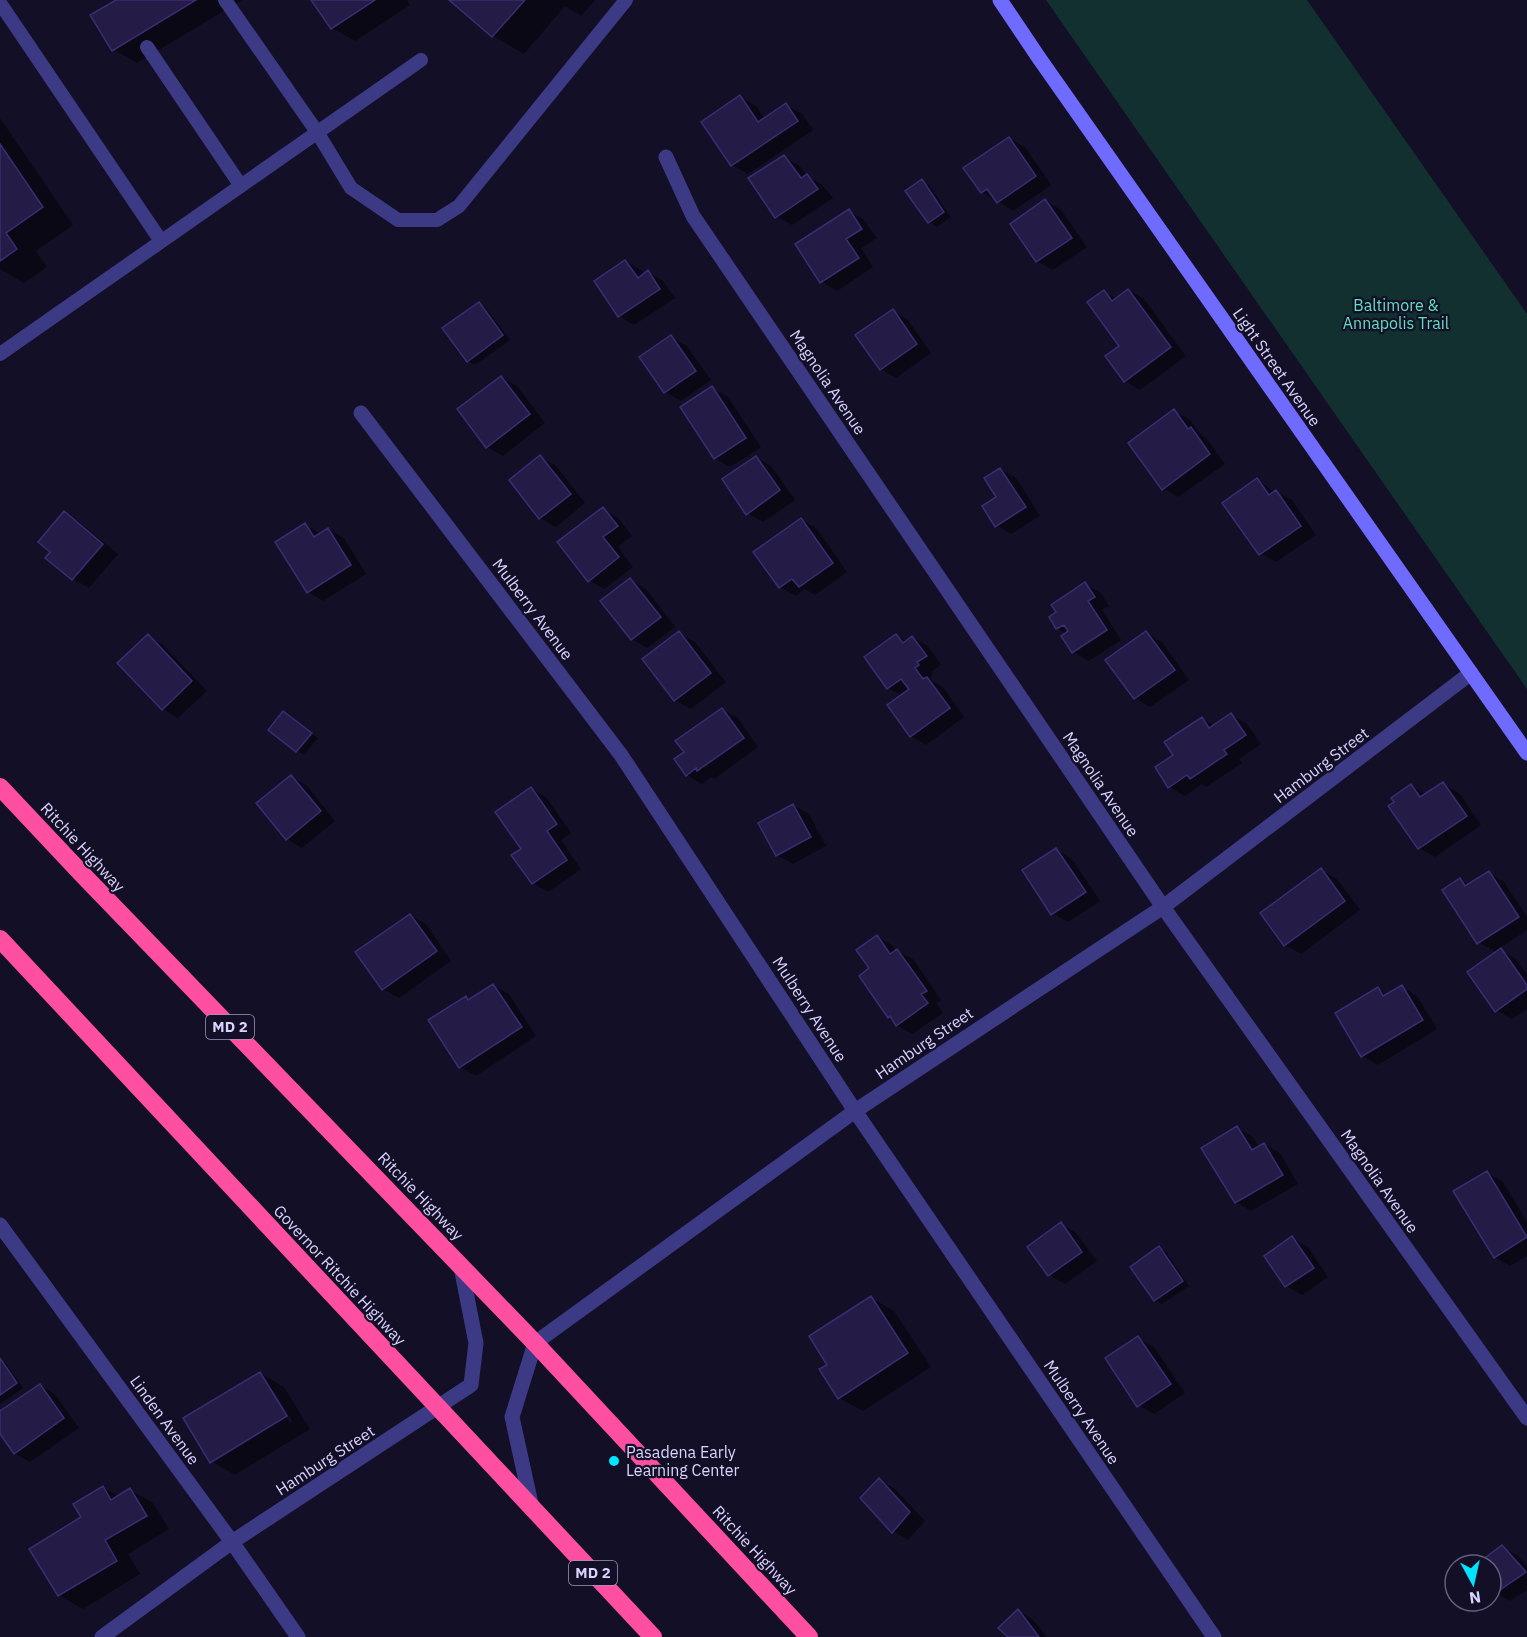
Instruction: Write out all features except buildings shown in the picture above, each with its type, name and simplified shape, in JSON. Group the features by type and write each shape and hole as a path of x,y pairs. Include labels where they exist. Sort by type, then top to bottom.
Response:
{"highway":[{"name":"Ritchie Highway","path":"0,787 535,1343 809,1637"},
{"name":"Governor Ritchie Highway","path":"0,939 653,1637"}],"street":[{"name":"Light Street Avenue","path":"1000,0 1527,753"},
{"name":"Magnolia Avenue","path":"666,157 693,216 1163,907 1527,1418"},
{"name":"Mulberry Avenue","path":"361,413 621,755 855,1111 1214,1637"},
{"name":"Hamburg Street","path":"535,1343 855,1111 1163,907 1471,674"},
{"name":"Linden Avenue","path":"0,1225 232,1542 298,1637"},
{"name":"Hamburg Street","path":"102,1637 232,1542 471,1385 476,1343 461,1267"},
{"path":"532,1508 512,1417 535,1343"}],"lane":[{"path":"225,0 317,132 351,188 398,220 437,220 459,206 626,0"},
{"path":"0,3 161,241"},
{"path":"147,47 241,186"},
{"path":"0,354 422,60"}],"green space":[{"name":"Baltimore & Annapolis Trail","path":"1046,0 1307,0 1527,314 1527,689"}],"place":[{"name":"Pasadena Early Learning Center","path":"614,1461"}]}
